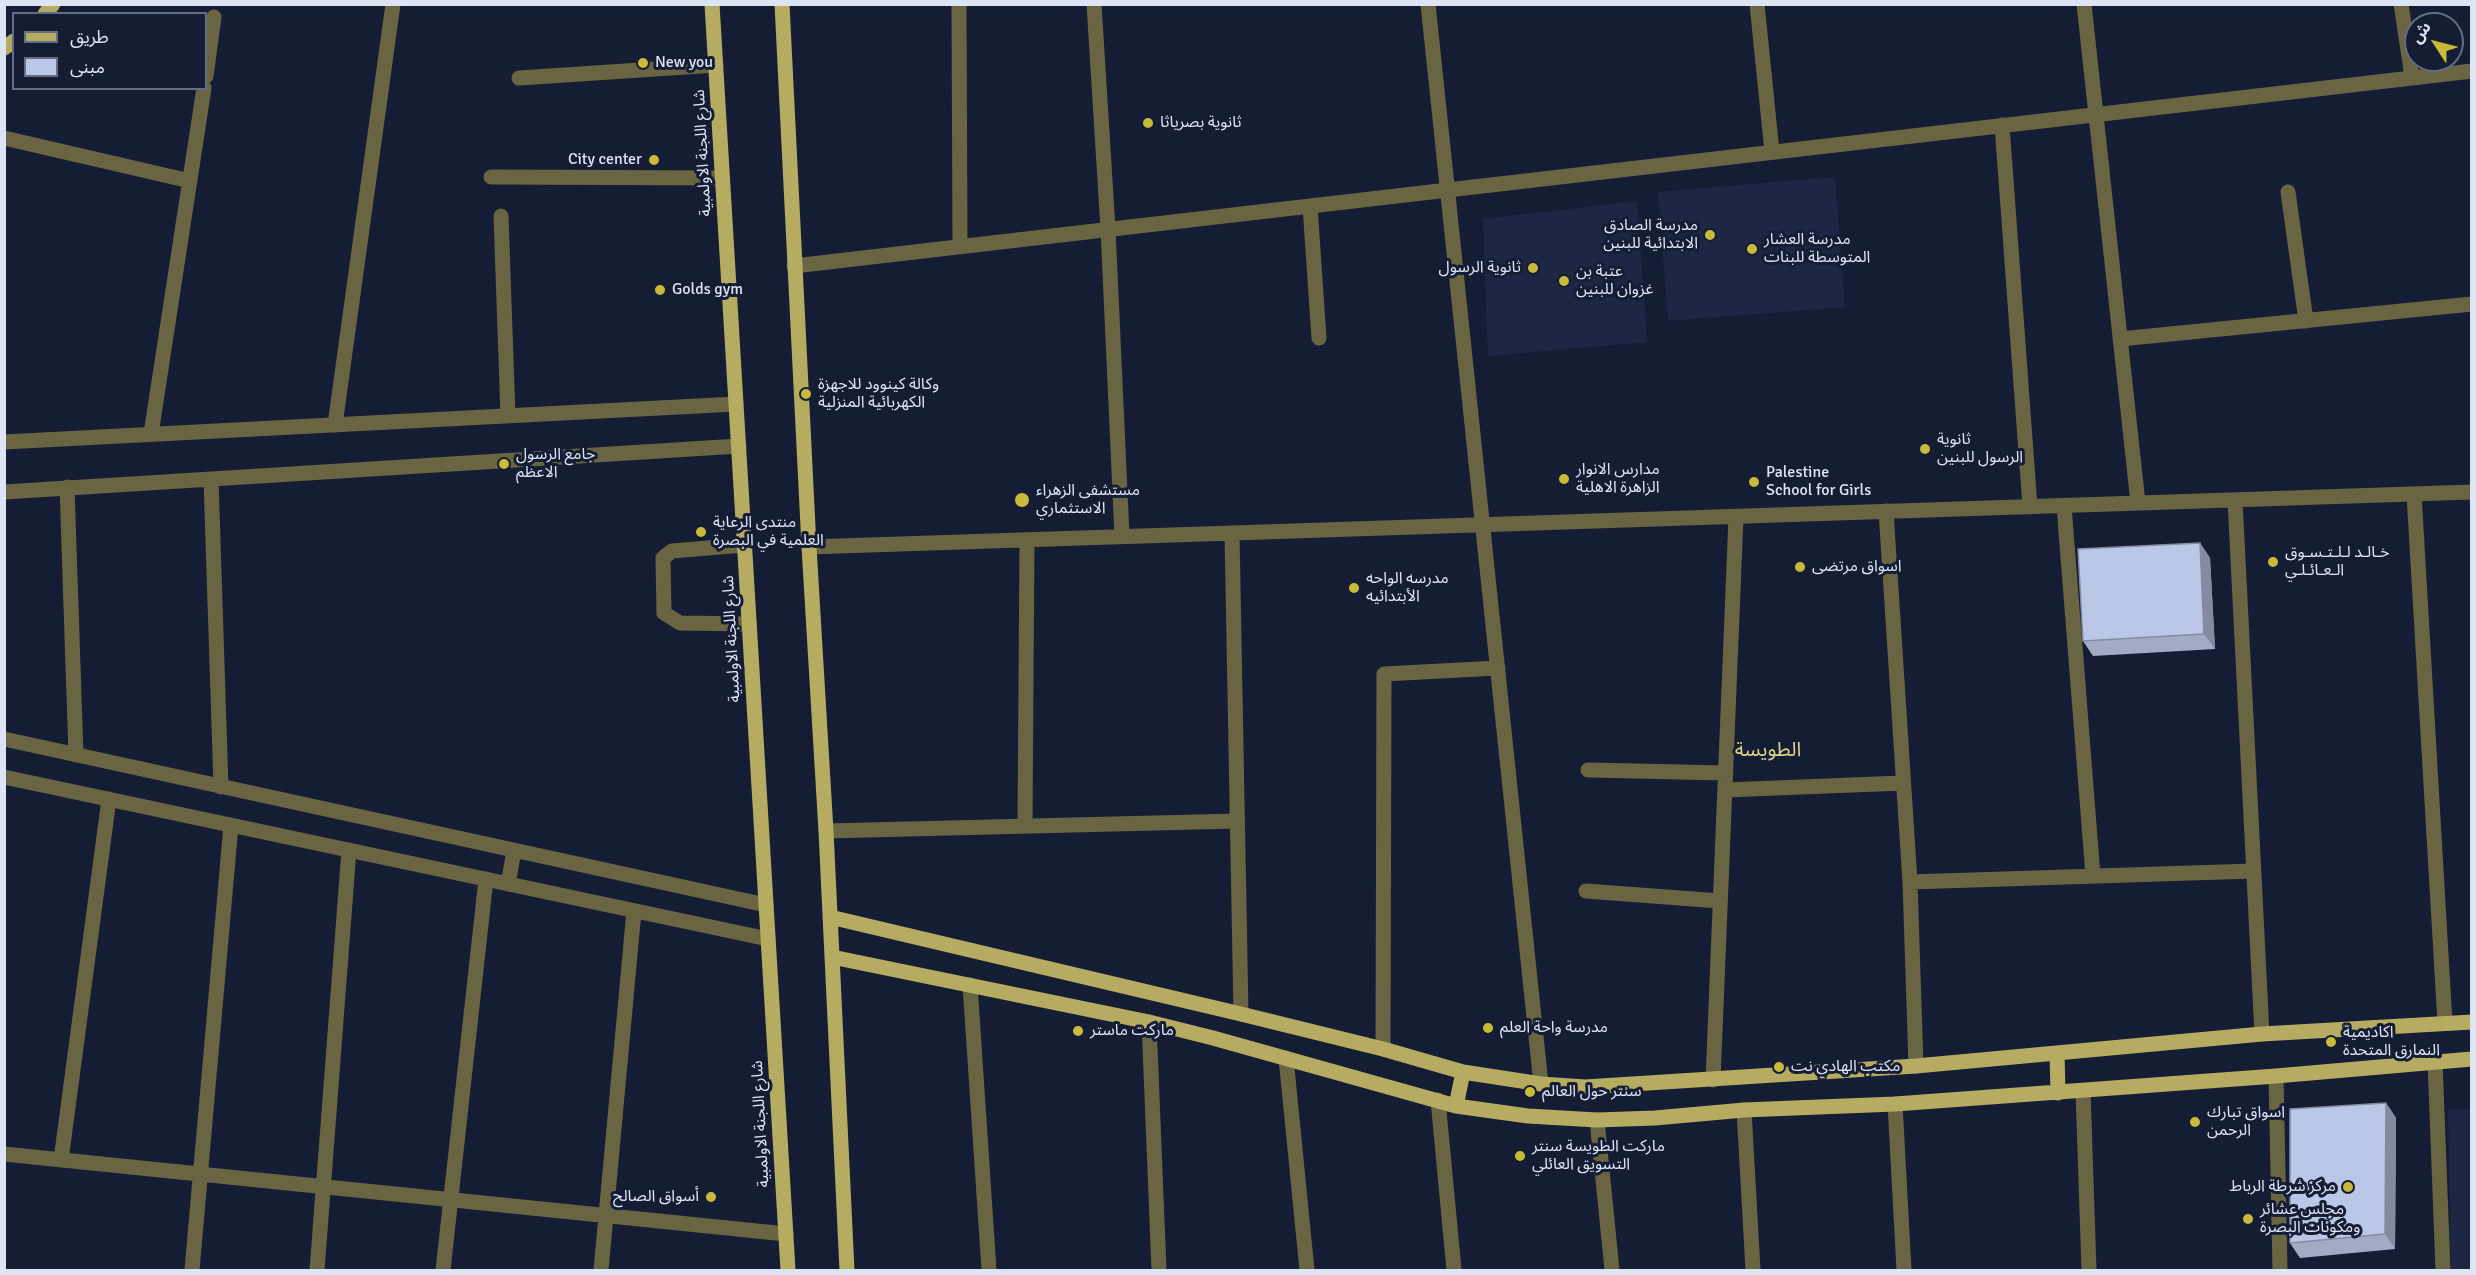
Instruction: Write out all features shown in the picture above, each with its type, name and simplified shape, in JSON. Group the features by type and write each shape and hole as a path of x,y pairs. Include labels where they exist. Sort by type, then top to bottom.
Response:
{"main road":[{"name":"شارع اللجنة الاولمبية","path":"712,4 788,1270"},
{"path":"782,4 847,1270"},
{"path":"830,917 1241,1014 1383,1049 1463,1072 1585,1088 1916,1065 2262,1034 2472,1022"},
{"path":"832,957 1149,1022 1456,1106 1528,1116 1597,1120 1655,1118 1744,1110 1895,1104 2472,1059"},
{"path":"2057,1053 2058,1093"},
{"path":"1456,1106 1463,1072"}],"street":[{"path":"335,425 393,4"},
{"path":"958,4 960,246"},
{"path":"1094,4 1108,229 1122,536"},
{"path":"1428,4 1541,1084"},
{"path":"1757,4 1772,152"},
{"path":"2084,4 2138,503"},
{"path":"2401,4 2412,77"},
{"path":"207,69 214,17"},
{"path":"519,78 716,65"},
{"path":"794,266 2472,70"},
{"path":"151,434 204,90"},
{"path":"2002,125 2030,507"},
{"path":"4,138 189,181"},
{"path":"491,177 722,178"},
{"path":"2288,192 2306,321"},
{"path":"1310,206 1319,338"},
{"path":"501,216 507,416"},
{"path":"2120,339 2472,304"},
{"path":"4,442 736,404"},
{"path":"4,492 739,446"},
{"path":"211,479 221,787"},
{"path":"68,487 76,755"},
{"path":"809,547 2472,492"},
{"path":"2414,494 2445,1023"},
{"path":"2235,500 2262,1034"},
{"path":"2064,506 2093,876"},
{"path":"1886,512 1910,882 1916,1065"},
{"path":"1713,1080 1736,517"},
{"path":"1232,533 1241,1014"},
{"path":"1025,826 1027,540"},
{"path":"744,545 672,551 663,558 664,613 680,623 749,624"},
{"path":"1383,1049 1384,674 1498,668"},
{"path":"4,739 766,906"},
{"path":"1588,770 1726,773"},
{"path":"4,777 768,939"},
{"path":"1725,790 1903,783"},
{"path":"61,1160 110,799"},
{"path":"826,831 1237,821"},
{"path":"192,1270 231,825"},
{"path":"317,1270 349,850"},
{"path":"508,884 514,851"},
{"path":"1910,882 2253,871"},
{"path":"443,1270 486,879"},
{"path":"1586,891 1720,901"},
{"path":"601,1270 634,911"},
{"path":"970,985 989,1270"},
{"path":"1149,1022 1159,1270"},
{"path":"1286,1058 1307,1270"},
{"path":"2435,1061 2443,1270"},
{"path":"2276,1076 2280,1270"},
{"path":"2083,1091 2089,1270"},
{"path":"1438,1100 1454,1270"},
{"path":"1895,1104 1904,1270"},
{"path":"1744,1110 1753,1270"},
{"path":"1597,1120 1612,1270"},
{"path":"4,1154 786,1234"}],"shaded area":[{"name":"مدرسة العشار المتوسطة للبنات","path":"1835,177 1845,307 1668,321 1658,192"},
{"name":"عتبة بن غزوان للبنين","path":"1637,201 1647,342 1488,356 1483,219"},
{"path":"2471,1109 2471,1270 2451,1270 2448,1110"}],"building":[{"path":"2200,543 2204,634 2083,641 2078,549"},
{"name":"مركز شرطة الرباط","path":"2386,1103 2385,1234 2290,1243 2290,1109"}],"place":[{"name":"New you","path":"643,63"},
{"name":"ثانوية بصرياثا","path":"1148,123"},
{"name":"City center","path":"654,160"},
{"name":"مدرسة الصادق الابتدائية للبنين","path":"1710,235"},
{"name":"مدرسة العشار المتوسطة للبنات","path":"1752,249"},
{"name":"ثانوية الرسول","path":"1533,268"},
{"name":"عتبة بن غزوان للبنين","path":"1564,281"},
{"name":"Golds gym","path":"660,290"},
{"name":"وكالة كينوود للاجهزة الكهربائية المنزلية","path":"806,394"},
{"name":"ثانوية الرسول للبنين","path":"1925,449"},
{"name":"جامع الرسول الاعظم","path":"504,464"},
{"name":"مدارس الانوار الزاهرة الاهلية","path":"1564,479"},
{"name":"Palestine School for Girls","path":"1754,482"},
{"name":"مستشفى الزهراء الاستثماري","path":"1022,500"},
{"name":"منتدى الرعاية العلمية في البصرة","path":"701,532"},
{"name":"خـالـد لـلـتـسـوق الـعـائـلـي","path":"2273,562"},
{"name":"اسواق مرتضى","path":"1800,567"},
{"name":"مدرسه الواحه الأبتدائيه","path":"1354,588"},
{"name":"مدرسة واحة العلم","path":"1488,1028"},
{"name":"ماركت ماستر","path":"1078,1031"},
{"name":"اكاديمية النمارق المتحدة","path":"2331,1042"},
{"name":"مكتب الهادي نت","path":"1779,1067"},
{"name":"سنتر حول العالم","path":"1530,1092"},
{"name":"اسواق تبارك الرحمن","path":"2195,1122"},
{"name":"ماركت الطويسة سنتر التسويق العائلي","path":"1520,1156"},
{"name":"مركز شرطة الرباط","path":"2348,1187"},
{"name":"أسواق الصالح","path":"711,1197"},
{"name":"مجلس عشائر ومكونات البصرة","path":"2248,1219"}],"district":[{"name":"الطويسة","path":"1768,751"}]}
